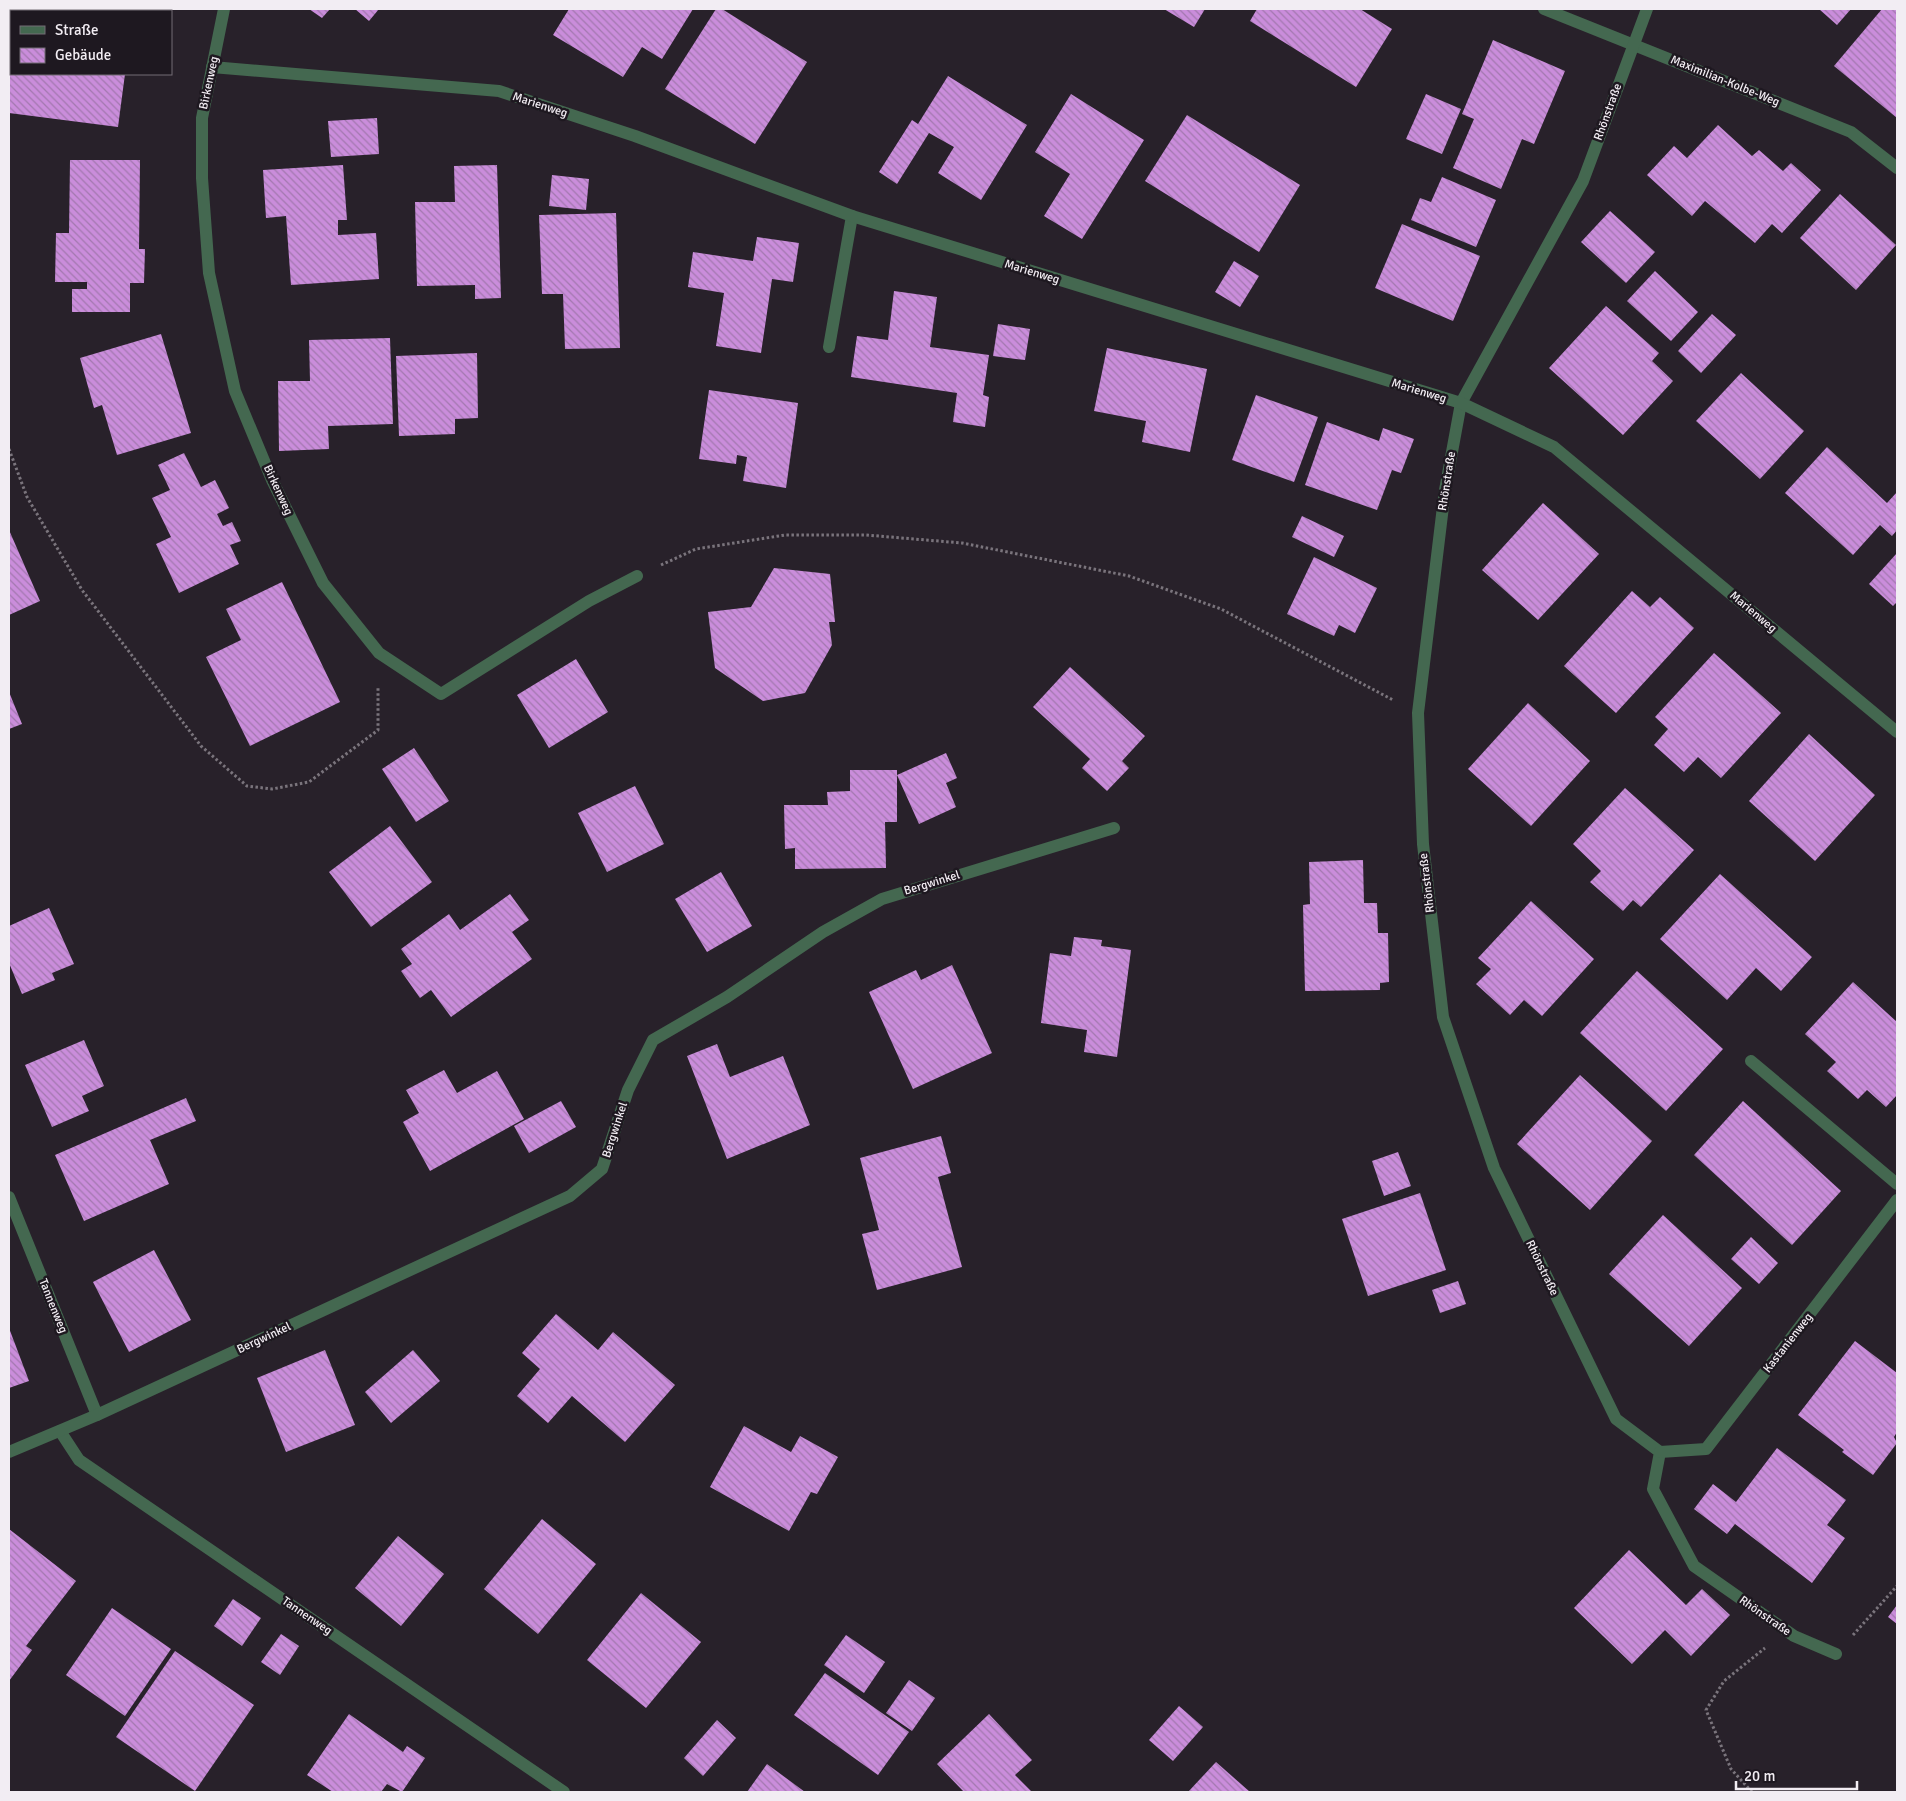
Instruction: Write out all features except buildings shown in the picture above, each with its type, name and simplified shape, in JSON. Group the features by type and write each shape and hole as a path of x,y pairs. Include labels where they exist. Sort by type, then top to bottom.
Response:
{"street":[{"name":"Birkenweg","path":"224,9 202,118 202,178 209,273 235,391 272,480 323,583 379,653 441,694 589,601 637,576"},
{"name":"Maximilian-Kolbe-Weg","path":"1544,9 1851,132 1897,168"},
{"name":"Rhönstraße","path":"1647,9 1632,44 1583,181 1461,404 1445,490 1418,714 1422,844 1443,1017 1494,1168 1616,1419 1660,1452 1653,1490 1694,1566 1794,1636 1836,1654"},
{"name":"Marienweg","path":"212,67 499,92 635,136 852,216 1461,404 1554,447 1897,732"},
{"path":"830,347 852,216"},
{"name":"Bergwinkel","path":"9,1452 97,1415 570,1196 602,1169 628,1090 654,1040 727,997 824,932 882,898 1114,828"},
{"path":"1750,1061 1897,1184"},
{"name":"Tannenweg","path":"9,1196 97,1415"},
{"name":"Kastanienweg","path":"1660,1452 1706,1449 1897,1200"},
{"name":"Tannenweg","path":"60,1431 79,1460 564,1792"}],"path":[{"path":"9,449 27,497 82,590 201,746 247,786 272,789 309,782 378,730 379,653"},
{"path":"637,576 696,549 785,535 866,535 962,543 1129,576 1221,609 1418,714"},
{"path":"1836,1654 1897,1586"},
{"path":"1752,1792 1731,1769 1706,1710 1724,1681 1775,1640 1794,1636"}]}
